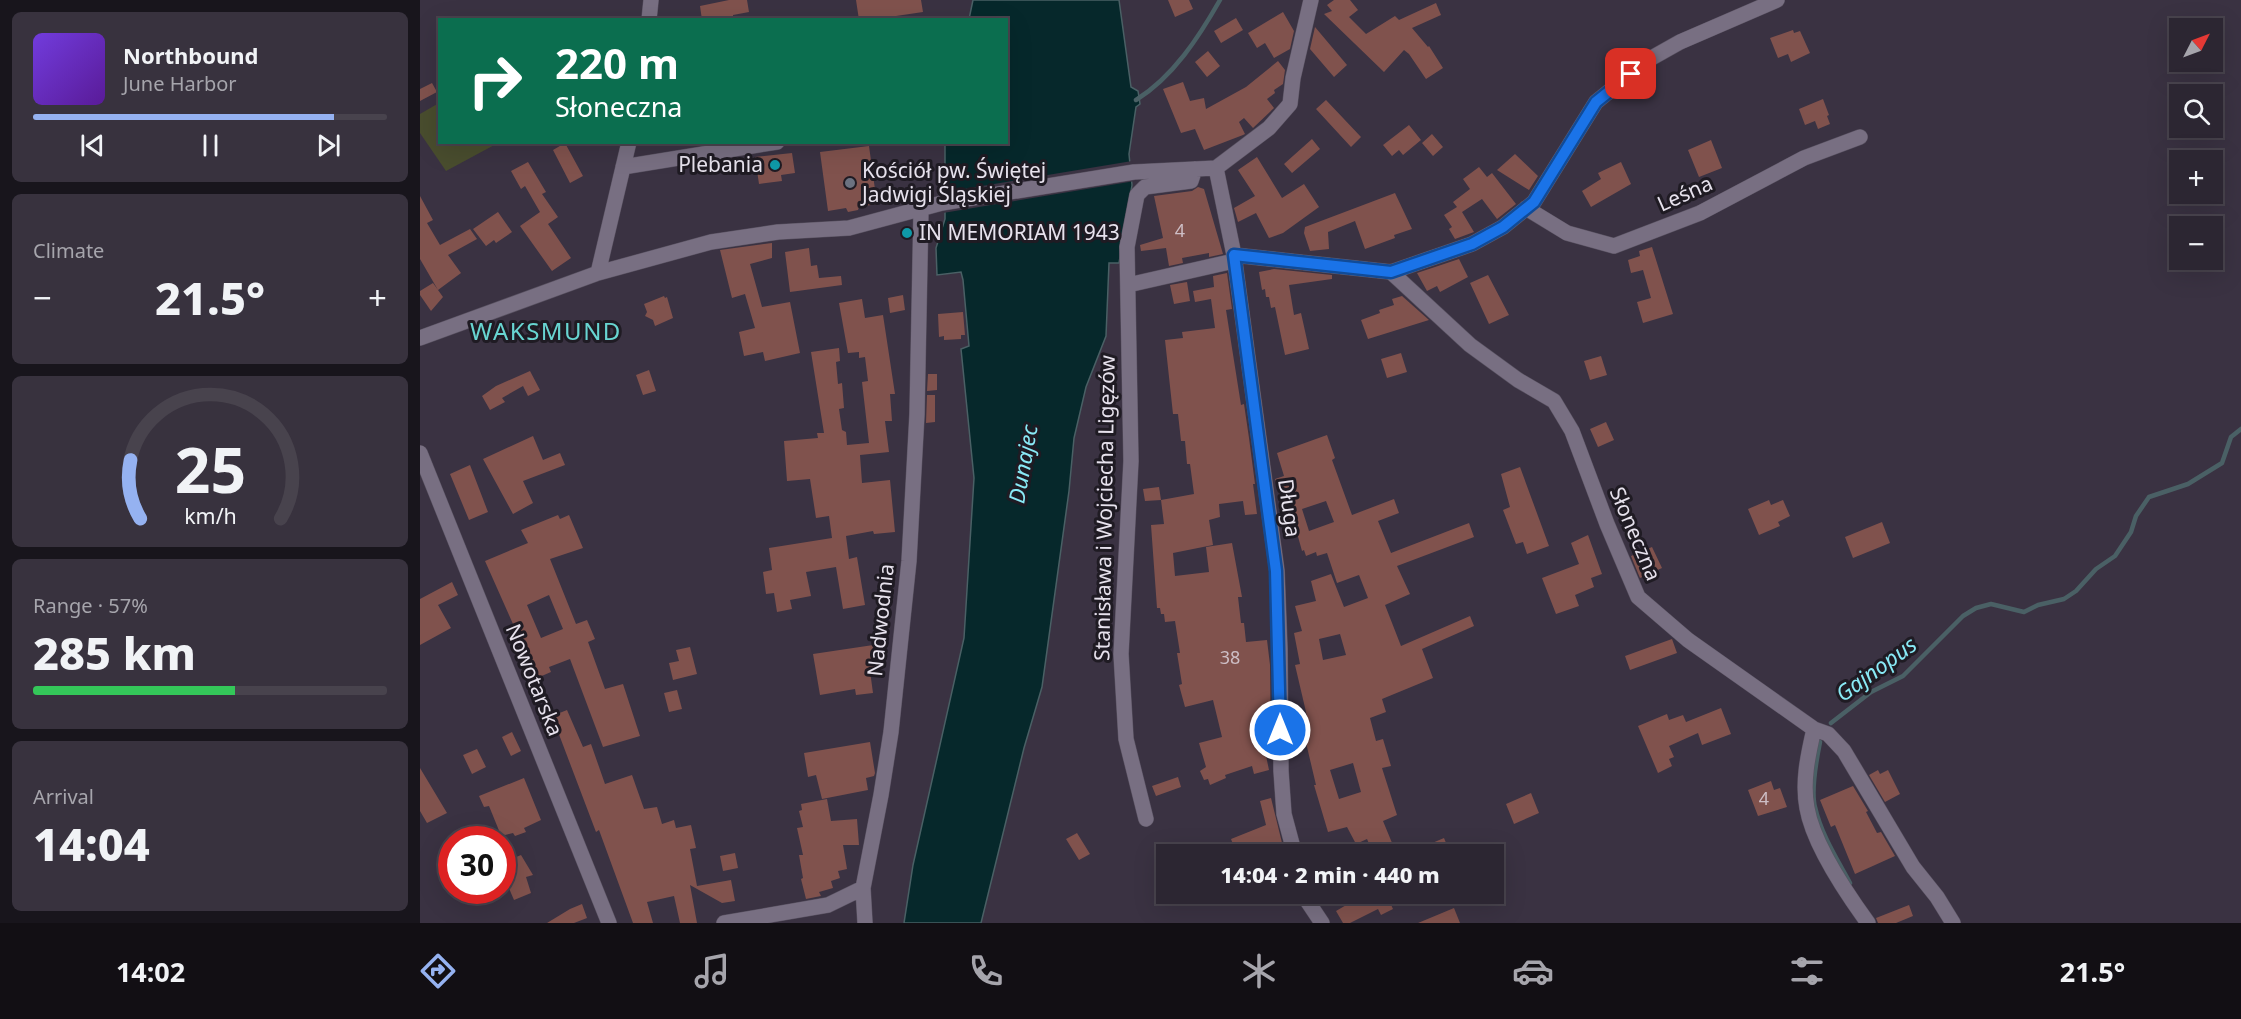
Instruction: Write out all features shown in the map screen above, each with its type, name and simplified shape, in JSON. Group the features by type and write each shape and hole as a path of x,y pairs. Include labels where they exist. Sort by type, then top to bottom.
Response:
{"street":[{"path":"649,18 651,0"},
{"path":"420,338 598,273 711,242 778,232 849,228 942,203 1134,172 1216,168 1269,128 1290,104 1293,78 1311,0"},
{"path":"1128,285 1234,258 1391,272 1472,244 1503,227 1534,202 1596,102 1648,60 1680,42 1777,0"},
{"name":"Leśna","path":"1526,208 1567,233 1614,246 1700,213 1804,158 1860,137"},
{"path":"598,273 629,144"},
{"path":"623,167 765,144"},
{"name":"Długa","path":"1216,168 1234,258 1276,571 1280,649 1281,771 1284,814 1292,844"},
{"name":"Stanisława i Wojciecha Ligęzów","path":"1146,819 1126,739 1121,654 1131,461 1127,247 1137,195 1146,187 1191,181 1195,169"},
{"name":"Nadwodnia","path":"865,923 863,888 891,732 909,561 917,414 921,210"},
{"name":"Słoneczna","path":"1391,272 1470,345 1518,380 1554,401 1572,431 1606,525 1638,597 1688,640 1814,729 1827,734 1844,752 1913,867 1937,897 1953,923"},
{"name":"Nowotarska","path":"420,453 609,923"},
{"path":"1814,729 1806,763 1807,808 1820,842 1851,899 1868,923"},
{"path":"724,923 828,905 863,888"},
{"path":"1309,904 1322,923"}],"shaded area":[{"path":"438,104 438,144 496,144 446,171 420,133 420,114"}],"water":[{"name":"Dunajec","path":"973,0 1119,0 1131,87 1138,91 1140,104 1136,107 1129,154 1132,185 1119,263 1109,263 1106,336 1086,387 1074,438 1042,687 1024,748 981,923 904,923 913,865 964,638 974,478 961,349 969,346 963,280 961,272 937,275 936,248 945,219 945,144 1008,144 1008,18 969,18"}],"pier":[{"path":"1132,161 1135,181 943,213 940,193"}],"building":[{"path":"729,0 747,0 749,12 733,15 733,18 702,18 700,6"},
{"path":"856,0 921,0 923,12 896,16 896,18 859,18"},
{"path":"1168,0 1189,0 1193,9 1175,17"},
{"path":"1334,0 1350,0 1358,10 1349,17 1366,34 1395,16 1399,20 1436,3 1441,15 1412,28 1429,46 1443,68 1426,79 1404,50 1384,72 1324,14 1332,11 1327,5"},
{"path":"1283,12 1294,31 1290,49 1274,58 1265,43 1257,48 1248,33"},
{"path":"1236,18 1243,30 1221,43 1214,31"},
{"path":"1315,27 1347,65 1334,77 1310,49"},
{"path":"1793,30 1794,33 1800,31 1810,53 1791,62 1788,54 1778,58 1770,38"},
{"path":"1208,51 1220,66 1207,77 1195,62"},
{"path":"1278,61 1285,70 1283,84 1267,99 1274,108 1253,128 1244,118 1239,122 1245,134 1204,150 1195,129 1181,133 1163,89 1183,82 1190,101 1204,98 1206,109 1246,87"},
{"path":"432,83 437,92 420,101 420,89"},
{"path":"1823,99 1830,124 1818,129 1815,121 1805,125 1799,109"},
{"path":"1326,100 1361,137 1351,147 1316,109"},
{"path":"1409,125 1421,140 1403,155 1399,150 1392,156 1383,145"},
{"path":"1432,134 1443,147 1433,156 1422,143"},
{"path":"1312,139 1320,149 1292,173 1284,164"},
{"path":"1711,140 1722,168 1699,177 1688,150"},
{"path":"566,144 583,176 570,183 553,150"},
{"name":"Kościół pw. Świętej Jadwigi Śląskiej","path":"869,146 877,204 859,207 858,210 848,212 846,208 828,211 820,152"},
{"name":"Plebania","path":"792,153 795,173 781,175 782,181 759,184 755,157"},
{"path":"1515,154 1538,176 1529,190 1497,170"},
{"path":"1257,157 1282,198 1304,184 1319,207 1283,233 1269,238 1256,213 1238,222 1234,208 1255,196 1238,170"},
{"path":"528,162 546,192 542,194 558,217 548,224 571,258 552,271 520,226 540,212 525,186 521,189 511,171"},
{"path":"1621,162 1631,184 1591,207 1582,191 1601,179 1598,173"},
{"path":"1479,167 1487,177 1492,173 1516,204 1497,219 1482,199 1462,212 1474,232 1455,239 1449,229 1452,227 1444,215 1457,207 1453,202 1470,189 1463,179"},
{"path":"1198,187 1204,189 1223,254 1209,257 1209,253 1182,258 1183,263 1169,266 1166,248 1141,251 1140,245 1163,238 1154,196 1192,191"},
{"path":"1395,193 1412,229 1365,249 1355,221 1328,232 1329,249 1310,251 1304,233 1305,227"},
{"path":"420,196 433,220 427,223 440,245 470,229 477,239 448,255 461,273 438,290 420,259"},
{"path":"498,212 512,232 496,243 494,240 486,246 473,229"},
{"path":"772,243 772,258 750,264 762,307 790,302 800,353 765,361 763,352 744,356 739,332 755,328 745,294 732,298 720,250"},
{"path":"1652,247 1673,314 1643,323 1637,302 1651,298 1643,270 1631,273 1628,260 1640,256 1639,251"},
{"path":"809,248 811,266 817,265 819,278 841,276 842,285 790,292 785,252"},
{"path":"1459,259 1468,277 1440,292 1437,286 1427,291 1417,273"},
{"path":"1274,269 1332,275 1332,279 1289,285 1294,315 1301,313 1309,349 1285,355 1275,307 1271,308 1265,289 1262,290 1259,272"},
{"path":"1227,273 1232,309 1226,310 1241,405 1244,404 1257,514 1245,515 1243,501 1219,504 1220,517 1209,520 1213,545 1173,553 1175,576 1209,572 1206,547 1232,543 1242,597 1238,597 1246,642 1267,640 1270,665 1271,750 1265,751 1269,770 1254,774 1252,766 1225,775 1226,778 1210,785 1208,779 1204,780 1200,771 1206,767 1199,743 1222,737 1213,700 1185,707 1179,685 1182,684 1175,621 1165,622 1164,614 1161,614 1160,608 1157,608 1151,525 1164,524 1161,500 1194,494 1190,464 1187,464 1185,441 1181,441 1178,414 1173,414 1165,340 1183,338 1182,332 1215,328 1211,299 1195,302 1193,291 1214,287 1213,276"},
{"path":"1488,275 1509,315 1489,324 1470,283"},
{"path":"1187,282 1190,301 1174,304 1170,285"},
{"path":"433,283 443,297 431,311 420,295 420,291"},
{"path":"903,295 905,310 890,313 888,298"},
{"path":"664,296 667,297 673,318 655,326 653,320 645,316 647,312 644,304"},
{"path":"1402,296 1429,320 1368,339 1361,320 1394,305 1392,299"},
{"path":"862,299 865,318 883,315 895,394 890,394 892,421 885,421 889,452 860,455 862,483 890,480 895,532 874,534 873,531 846,536 849,559 857,557 865,605 843,609 836,567 806,572 811,596 790,600 792,609 777,612 774,593 766,594 763,572 772,570 769,548 832,538 829,516 816,518 810,479 787,481 784,441 818,438 817,433 824,433 811,352 839,348 840,361 836,362 838,384 842,383 844,408 839,409 842,430 846,432 847,445 869,443 862,382 868,381 865,357 859,358 859,352 848,353 839,303"},
{"path":"963,312 965,335 961,335 961,339 944,340 944,336 939,337 938,314"},
{"path":"1401,353 1407,372 1387,378 1381,359"},
{"path":"1601,356 1607,375 1590,380 1584,361"},
{"path":"649,370 656,391 643,395 636,375"},
{"path":"530,371 540,390 528,396 523,386 502,398 505,402 490,410 482,396 496,386"},
{"path":"928,374 937,374 937,390 927,391"},
{"path":"927,395 935,395 935,422 926,423"},
{"path":"1606,422 1614,440 1598,447 1590,429"},
{"path":"1327,435 1335,458 1332,460 1352,515 1394,499 1399,513 1378,521 1391,553 1469,523 1474,537 1397,566 1410,594 1385,605 1401,646 1470,616 1474,626 1422,649 1433,678 1382,699 1386,712 1370,718 1376,741 1383,739 1391,766 1382,768 1397,815 1383,821 1392,844 1369,844 1367,839 1356,844 1347,827 1328,832 1314,785 1316,785 1303,730 1310,729 1295,665 1300,664 1294,633 1302,631 1295,606 1316,601 1311,581 1331,574 1344,607 1368,598 1359,575 1337,583 1327,553 1317,556 1316,552 1306,556 1304,550 1302,551 1297,533 1291,535 1275,479 1284,476 1277,453","holes":["1326,501 1334,522 1309,531 1302,509","1340,634 1346,655 1323,660 1319,639","1353,763 1361,792 1339,799 1330,770"]},
{"path":"533,436 543,460 560,453 565,465 523,481 533,503 513,514 483,459"},
{"path":"470,465 488,512 469,520 450,474"},
{"path":"1520,467 1549,546 1527,554 1523,542 1516,544 1503,510 1510,507 1501,474"},
{"path":"1159,487 1161,500 1145,501 1143,489"},
{"path":"1769,500 1771,505 1783,500 1790,516 1778,522 1780,526 1759,535 1748,509"},
{"path":"558,515 560,519 569,515 583,548 550,559 576,624 587,620 595,639 588,642 605,689 623,684 640,736 603,747 570,659 549,667 551,672 537,678 485,561 528,543 521,530","holes":["549,595 563,629 541,638 527,605"]},
{"path":"1882,522 1890,543 1853,558 1845,537"},
{"path":"1588,535 1602,574 1591,578 1594,587 1575,595 1579,606 1556,614 1542,578 1579,564 1571,543"},
{"path":"1652,547 1662,568 1640,578 1631,556"},
{"path":"452,582 458,595 438,605 451,628 420,645 420,599"},
{"path":"1672,639 1677,653 1630,670 1625,656"},
{"path":"880,644 882,666 877,666 878,671 870,671 873,693 856,695 855,689 820,695 813,654"},
{"path":"690,647 697,674 673,680 669,663 679,661 676,650"},
{"path":"677,690 682,709 669,712 664,693"},
{"path":"1721,708 1731,734 1702,745 1698,733 1669,746 1674,757 1669,759 1672,766 1658,773 1638,726 1667,714 1669,720 1683,715 1686,722"},
{"path":"567,710 583,747 591,744 605,784 632,775 644,809 657,807 662,824 674,820 676,828 691,825 696,848 690,849 697,886 731,880 735,901 722,903 690,885 697,923 680,923 674,896 647,902 653,923 633,923 599,830 596,832 552,716"},
{"path":"512,732 521,751 511,756 502,737"},
{"path":"870,742 875,773 874,776 866,778 868,790 822,799 816,775 808,777 804,753"},
{"path":"477,749 486,767 472,774 463,755"},
{"path":"420,768 447,813 427,823 420,811"},
{"path":"1878,770 1880,774 1888,770 1900,794 1885,802 1869,775"},
{"path":"1178,777 1181,787 1156,796 1152,786"},
{"path":"524,778 541,820 524,828 526,832 516,836 516,826 497,826 489,806 484,807 479,796"},
{"path":"1771,781 1774,790 1780,788 1787,807 1758,816 1748,790"},
{"path":"1853,786 1868,811 1866,812 1877,833 1881,832 1895,856 1855,874 1835,825 1831,827 1820,800"},
{"path":"1531,793 1539,813 1514,824 1506,804"},
{"path":"1271,798 1282,844 1233,844 1231,839 1266,825 1260,801"},
{"path":"827,799 831,821 857,819 859,845 843,845 847,869 838,871 840,878 831,881 833,888 819,892 821,896 806,899 799,855 803,855 797,828 803,827 799,811 802,810 801,804"},
{"path":"1077,833 1090,854 1079,860 1066,839"},
{"path":"1444,838 1446,844 1430,844"},
{"path":"735,853 738,868 723,871 720,856"},
{"path":"521,855 533,875 526,877 531,893 516,899 516,857"},
{"path":"582,904 587,918 574,923 547,923 570,909"},
{"path":"1348,904 1391,904 1393,909 1381,915 1378,909 1350,923 1343,923 1336,911"},
{"path":"1909,905 1913,916 1896,923 1878,923 1876,918"},
{"path":"1454,908 1460,923 1418,923"}],"waterway":[{"path":"1136,100 1162,80 1184,55 1220,0"},
{"name":"Gajnopus","path":"1831,723 1871,692 1903,676 1963,616 1976,608 1991,604 2024,612 2038,605 2064,599 2076,591 2096,569 2115,556 2131,532 2136,516 2149,497 2188,484 2222,463 2231,437 2241,429"},
{"name":"Gajnopus","path":"1820,742 1814,784 1815,807 1825,837 1850,883"}],"place":[{"name":"Plebania","path":"775,165"},
{"name":"Kościół pw. Świętej Jadwigi Śląskiej","path":"850,183"},
{"name":"IN MEMORIAM 1943","path":"907,233"}],"district":[{"name":"WAKSMUND","path":"546,332"}],"route":[{"path":"1280,730 1280,649 1276,571 1234,255 1391,272 1472,244 1503,227 1534,202 1596,102 1631,74"}]}
